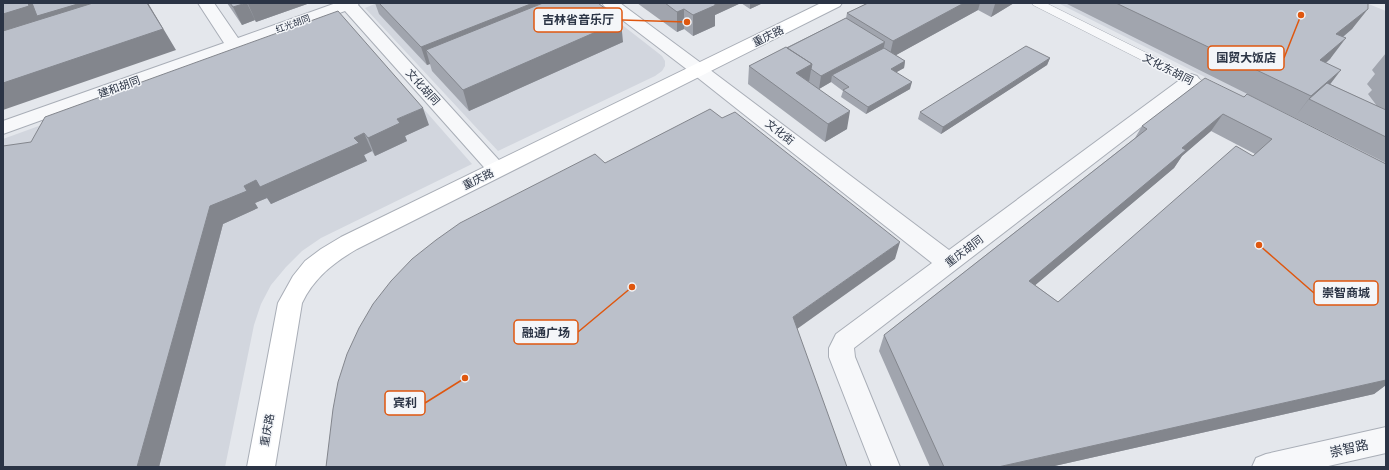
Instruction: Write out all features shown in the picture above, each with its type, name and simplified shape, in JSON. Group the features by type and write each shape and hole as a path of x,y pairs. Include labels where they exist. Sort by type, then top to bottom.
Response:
{"main road":[{"name":"重庆路","path":"260,467 290,302 298,284 312,268 332,252 834,3"}],"street":[{"path":"206,3 234,45"},
{"name":"文化街","path":"610,3 949,263"},
{"name":"红光胡同","path":"234,45 350,4"},
{"name":"文化胡同","path":"350,4 498,169"},
{"name":"建和胡同","path":"3,128 234,45"},
{"name":"重庆胡同","path":"886,467 842,356 841,348 845,342 1191,80"},
{"name":"崇智路","path":"1266,467 1386,440"}],"lane":[{"name":"文化东胡同","path":"1037,3 1212,91"}],"shaded area":[{"path":"377,3 594,3 662,56 665,61 665,66 662,71 655,76 498,151 365,8"},
{"path":"1058,3 1366,3 1386,11 1386,168"},
{"path":"342,16 472,164 321,238 302,251 271,285 261,304 254,325 225,467 3,467 3,139"}],"building":[{"path":"3,3 28,3 29,6 3,14"},
{"path":"32,3 81,3 37,16"},
{"path":"93,3 147,3 163,29 3,83 3,31"},
{"path":"230,3 246,3 233,7"},
{"path":"379,3 533,3 421,47"},
{"path":"543,3 598,3 621,21 463,90 426,50"},
{"path":"665,3 713,3 716,5 693,15 684,9 677,12"},
{"path":"868,3 964,3 893,41 847,13"},
{"path":"1116,3 1368,3 1368,9 1336,34 1346,38 1320,60 1341,70 1311,96"},
{"path":"338,11 423,108 397,119 400,123 368,138 364,133 354,138 359,143 260,187 256,180 244,186 247,191 210,206 137,467 3,467 3,146 31,142 45,117"},
{"path":"846,18 885,42 821,76 811,69 812,64 787,48"},
{"path":"1026,46 1050,58 943,127 920,112"},
{"path":"786,47 812,64 796,73 850,111 828,124 749,66"},
{"path":"884,48 905,61 891,69 912,82 868,107 843,90 849,87 832,75"},
{"path":"1205,78 1244,97 1247,94 1386,164 1386,380 998,467 944,467 884,335 1147,129 1142,126","holes":["1223,114 1272,139 1253,156 1236,146 1058,302 1029,281 1186,150 1182,148"]},
{"path":"1327,83 1386,110 1386,137 1309,99"},
{"path":"710,109 722,118 735,112 900,242 793,317 847,467 326,467 338,382 347,354 359,328 373,304 391,281 412,259 460,223 595,154 605,163"}],"place":[{"name":"国贸大饭店","path":"1301,15"},
{"name":"吉林省音乐厅","path":"687,22"},
{"name":"崇智商城","path":"1259,245"},
{"name":"融通广场","path":"632,287"},
{"name":"宾利","path":"465,378"}]}
